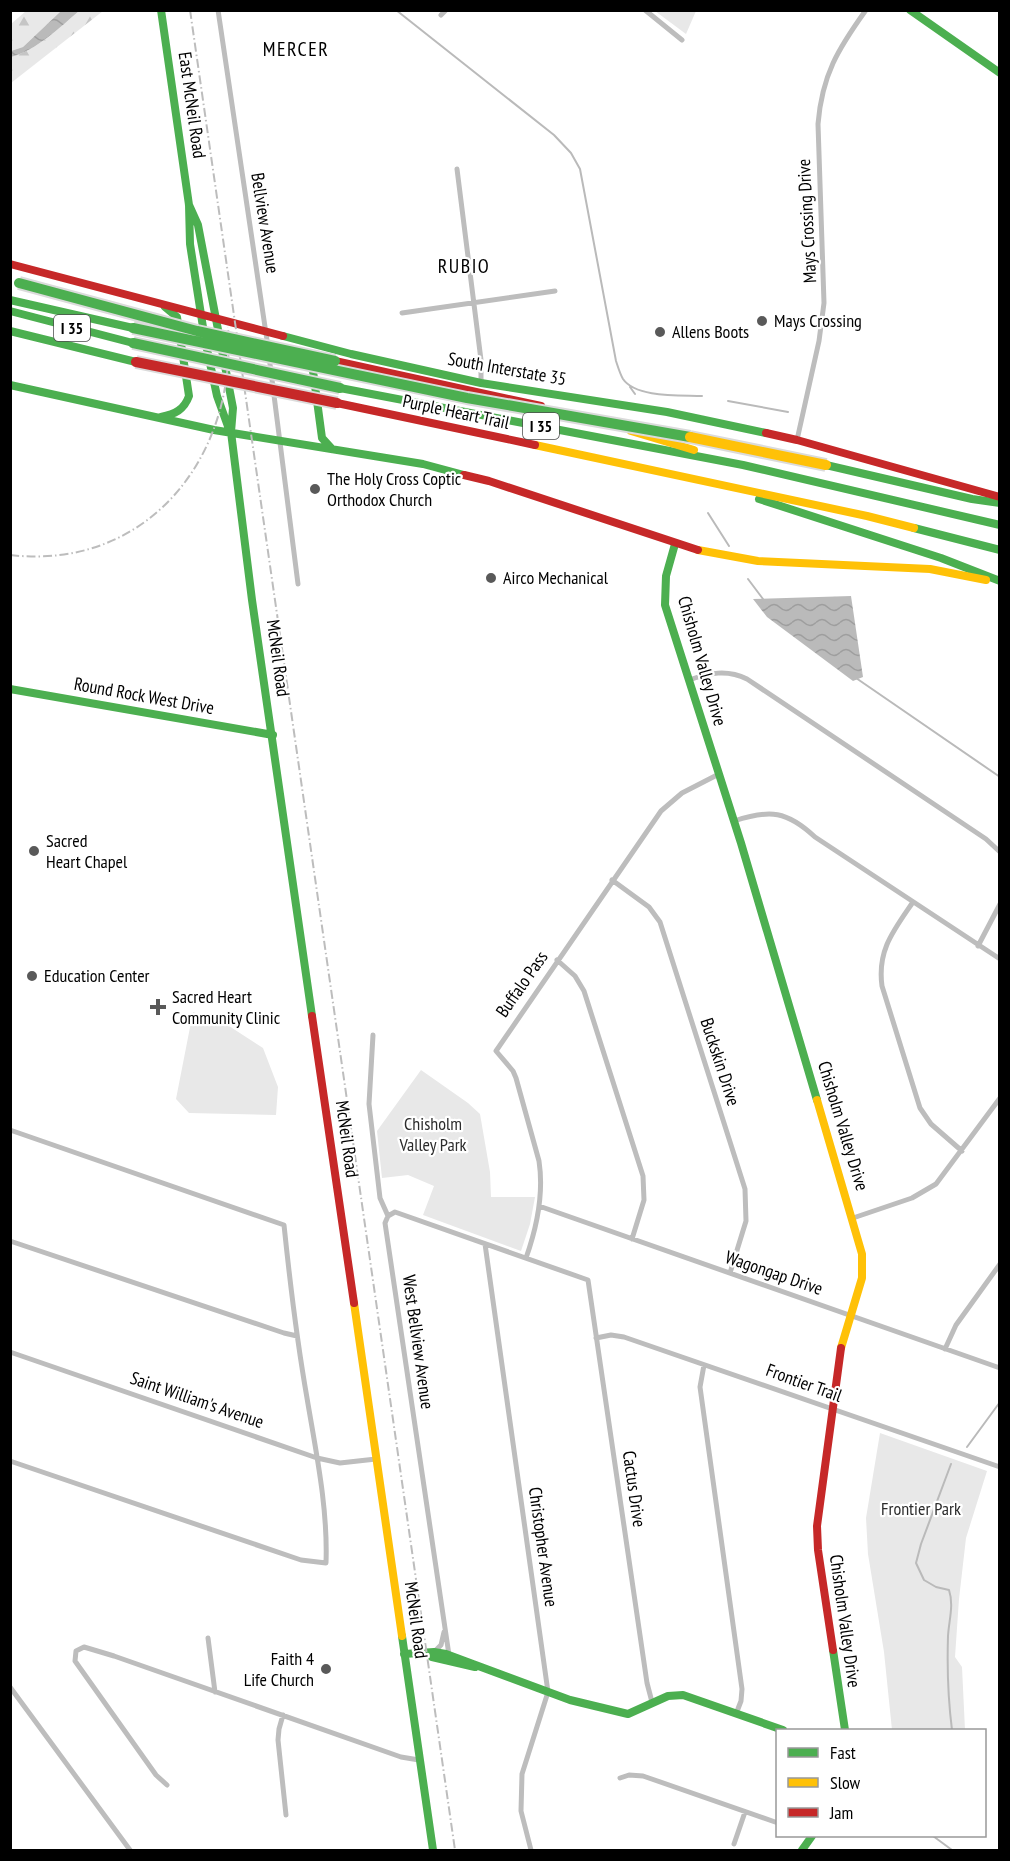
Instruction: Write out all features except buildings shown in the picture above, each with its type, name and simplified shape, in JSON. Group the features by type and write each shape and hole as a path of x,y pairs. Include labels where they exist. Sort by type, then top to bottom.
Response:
{"main road":[{"name":"East McNeil Road","path":"161,10 189,205 188,227 200,314"},
{"path":"910,10 999,73"},
{"name":"East McNeil Road","path":"189,205 198,225 214,317"},
{"name":"South Interstate 35","path":"10,264 351,354 481,383 667,412 797,440 999,497"},
{"path":"15,281 186,328 553,409 742,465"},
{"path":"10,300 467,398 700,439 999,503"},
{"path":"157,418 179,411 185,406 189,396 177,318 161,305"},
{"name":"Purple Heart Trail","path":"10,310 133,343 340,388 742,465 999,525"},
{"name":"McNeil Road","path":"200,314 220,409 231,432"},
{"name":"McNeil Road","path":"214,317 233,408 231,432 432,1851"},
{"name":"Purple Heart Trail","path":"10,331 136,362 867,516 999,550"},
{"path":"333,449 322,438 312,371 320,360 328,356 351,354"},
{"path":"10,385 157,418 423,464 489,481 700,551 758,561 930,569 999,582"},
{"path":"734,489 787,510 932,555 999,582"},
{"name":"Chisholm Valley Drive","path":"675,544 666,576 664,599 734,821 860,1242 863,1266 857,1300 838,1354 817,1538 845,1729"},
{"name":"Round Rock West Drive","path":"10,689 273,735"},
{"path":"430,1653 460,1665 478,1668 592,1707 628,1713 642,1709 665,1696 682,1695 777,1729"},
{"path":"404,1654 449,1655 466,1660 478,1668"},
{"path":"802,1851 808,1837"}],"street":[{"name":"Bellview Avenue","path":"218,10 266,330 298,584"},
{"path":"645,10 682,40"},
{"name":"Mays Crossing Drive","path":"797,440 819,341 824,303 819,108 836,56 866,10"},
{"path":"457,169 481,360 481,383"},
{"path":"402,313 555,291"},
{"path":"689,680 722,672 738,674 986,839 999,852"},
{"name":"Buffalo Pass","path":"526,1258 539,1206 541,1173 513,1071 496,1051 664,807 682,793 719,774"},
{"path":"734,821 754,814 770,813 791,818 815,837 999,959"},
{"name":"Buckskin Drive","path":"612,880 649,908 660,922 745,1189 746,1221 730,1273"},
{"path":"913,902 888,939 880,968 882,986 920,1108 931,1124 962,1151"},
{"path":"978,946 999,904"},
{"path":"557,960 575,976 584,991 643,1176 644,1200 632,1239"},
{"name":"West Bellview Avenue","path":"373,1035 369,1104 380,1198 388,1216 385,1223 449,1655"},
{"path":"853,1218 927,1191 942,1177 999,1098"},
{"path":"10,1130 284,1225 297,1336 317,1458 327,1540 326,1563 301,1560 10,1461"},
{"name":"Wagongap Drive","path":"539,1206 999,1368"},
{"path":"388,1216 395,1212 526,1258"},
{"path":"10,1241 273,1330 297,1336"},
{"name":"Christopher Avenue","path":"485,1244 548,1692 522,1774 521,1811 531,1851"},
{"name":"Cactus Drive","path":"526,1258 588,1280 647,1683 652,1702"},
{"path":"945,1349 956,1325 999,1264"},
{"name":"Frontier Trail","path":"596,1338 611,1335 624,1337 999,1467"},
{"name":"Saint William's Avenue","path":"10,1352 317,1458 340,1463 376,1460"},
{"path":"704,1365 700,1387 742,1689 741,1701 736,1714"},
{"path":"430,1653 441,1645 445,1628"},
{"path":"208,1638 215,1692"},
{"path":"166,1785 156,1775 75,1660 76,1651 84,1647 401,1757 419,1760"},
{"path":"10,1687 130,1851"},
{"path":"283,1715 278,1740 286,1815"},
{"path":"620,1778 628,1775 643,1776 776,1823"},
{"path":"734,1844 745,1812"}],"green space":[{"path":"26,11 61,11 23,47 11,51 11,24"},
{"path":"79,11 103,11 11,83 11,57 39,44"},
{"path":"655,11 696,11 686,34"},
{"path":"193,1012 229,1026 263,1048 278,1087 276,1115 189,1113 176,1099"},
{"name":"Chisholm Valley Park","path":"421,1070 480,1114 490,1172 491,1197 535,1197 530,1224 521,1251 423,1215 434,1186 408,1175 382,1178 377,1131"},
{"name":"Frontier Park","path":"880,1433 987,1471 966,1538 959,1599 955,1657 962,1667 965,1729 892,1729 884,1652 868,1554 866,1518"}],"water":[{"path":"61,11 79,11 39,44 11,57 11,51 23,47"},
{"path":"851,596 863,677 853,681 767,617 753,599"}],"waterway":[{"path":"396,10 554,135 571,153 580,169 616,361 623,379 638,390 671,395 702,396"},
{"path":"630,387 635,394"},
{"path":"728,401 788,412"},
{"path":"708,513 729,546"},
{"path":"748,579 763,599"},
{"path":"856,678 1000,777"},
{"path":"967,1447 1000,1402"},
{"path":"951,1464 916,1563 924,1580 936,1587 949,1590 951,1607 948,1672 952,1729"},
{"path":"934,1837 952,1850"}],"railway":[{"path":"190,10 455,1850"},
{"path":"10,555 59,555 103,544 142,524 174,496 199,460 217,420 227,375 228,327"}],"traffic: fast":[{"path":"161,10 189,205 190,244 205,340 217,396 230,432"},
{"path":"910,10 1000,73"},
{"path":"189,205 198,225 233,408 231,432 252,600 312,1016"},
{"path":"19,283 197,331 335,361"},
{"path":"10,300 133,328"},
{"path":"161,417 178,411 189,396 177,317 165,307"},
{"path":"10,311 133,343"},
{"path":"133,328 467,398 690,437"},
{"path":"10,331 136,362"},
{"path":"283,336 351,354 481,383 667,412 766,433"},
{"path":"133,343 340,388"},
{"path":"317,363 313,371 322,438 332,449"},
{"path":"10,385 214,430 423,464 464,475"},
{"path":"340,388 743,465 1000,525"},
{"path":"826,465 972,499 1000,503"},
{"path":"759,499 941,558 1000,581"},
{"path":"914,528 1000,550"},
{"path":"675,544 666,576 665,605 741,843 817,1100"},
{"path":"10,689 273,735"},
{"path":"402,1636 433,1850"},
{"path":"833,1650 845,1729"},
{"path":"404,1654 434,1652 446,1654 570,1700 628,1714 668,1696 683,1695 780,1729"},
{"path":"432,1657 475,1667"},
{"path":"802,1850 811,1837"}],"traffic: slow":[{"path":"631,431 694,450"},
{"path":"690,437 826,465"},
{"path":"535,445 914,528"},
{"path":"698,550 758,561 930,569 986,580"},
{"path":"817,1100 862,1254 862,1278 841,1348"},
{"path":"354,1303 402,1636"}],"traffic: jam":[{"path":"10,264 283,336"},
{"path":"335,361 541,406"},
{"path":"136,362 337,403"},
{"path":"337,403 535,445"},
{"path":"766,433 1000,497"},
{"path":"464,475 489,481 698,550"},
{"path":"312,1016 354,1303"},
{"path":"833,1650 818,1550 817,1526 841,1348"}],"place":[{"name":"Mays Crossing","path":"762,321"},
{"name":"Allens Boots","path":"660,332"},
{"name":"The Holy Cross Coptic Orthodox Church","path":"315,489"},
{"name":"Airco Mechanical","path":"491,578"},
{"name":"Sacred Heart Chapel","path":"34,851"},
{"name":"Education Center","path":"32,976"},
{"name":"Sacred Heart Community Clinic","path":"158,1007"},
{"name":"Faith 4 Life Church","path":"326,1669"}],"district":[{"name":"MERCER","path":"296,49"},
{"name":"RUBIO","path":"464,266"}]}
